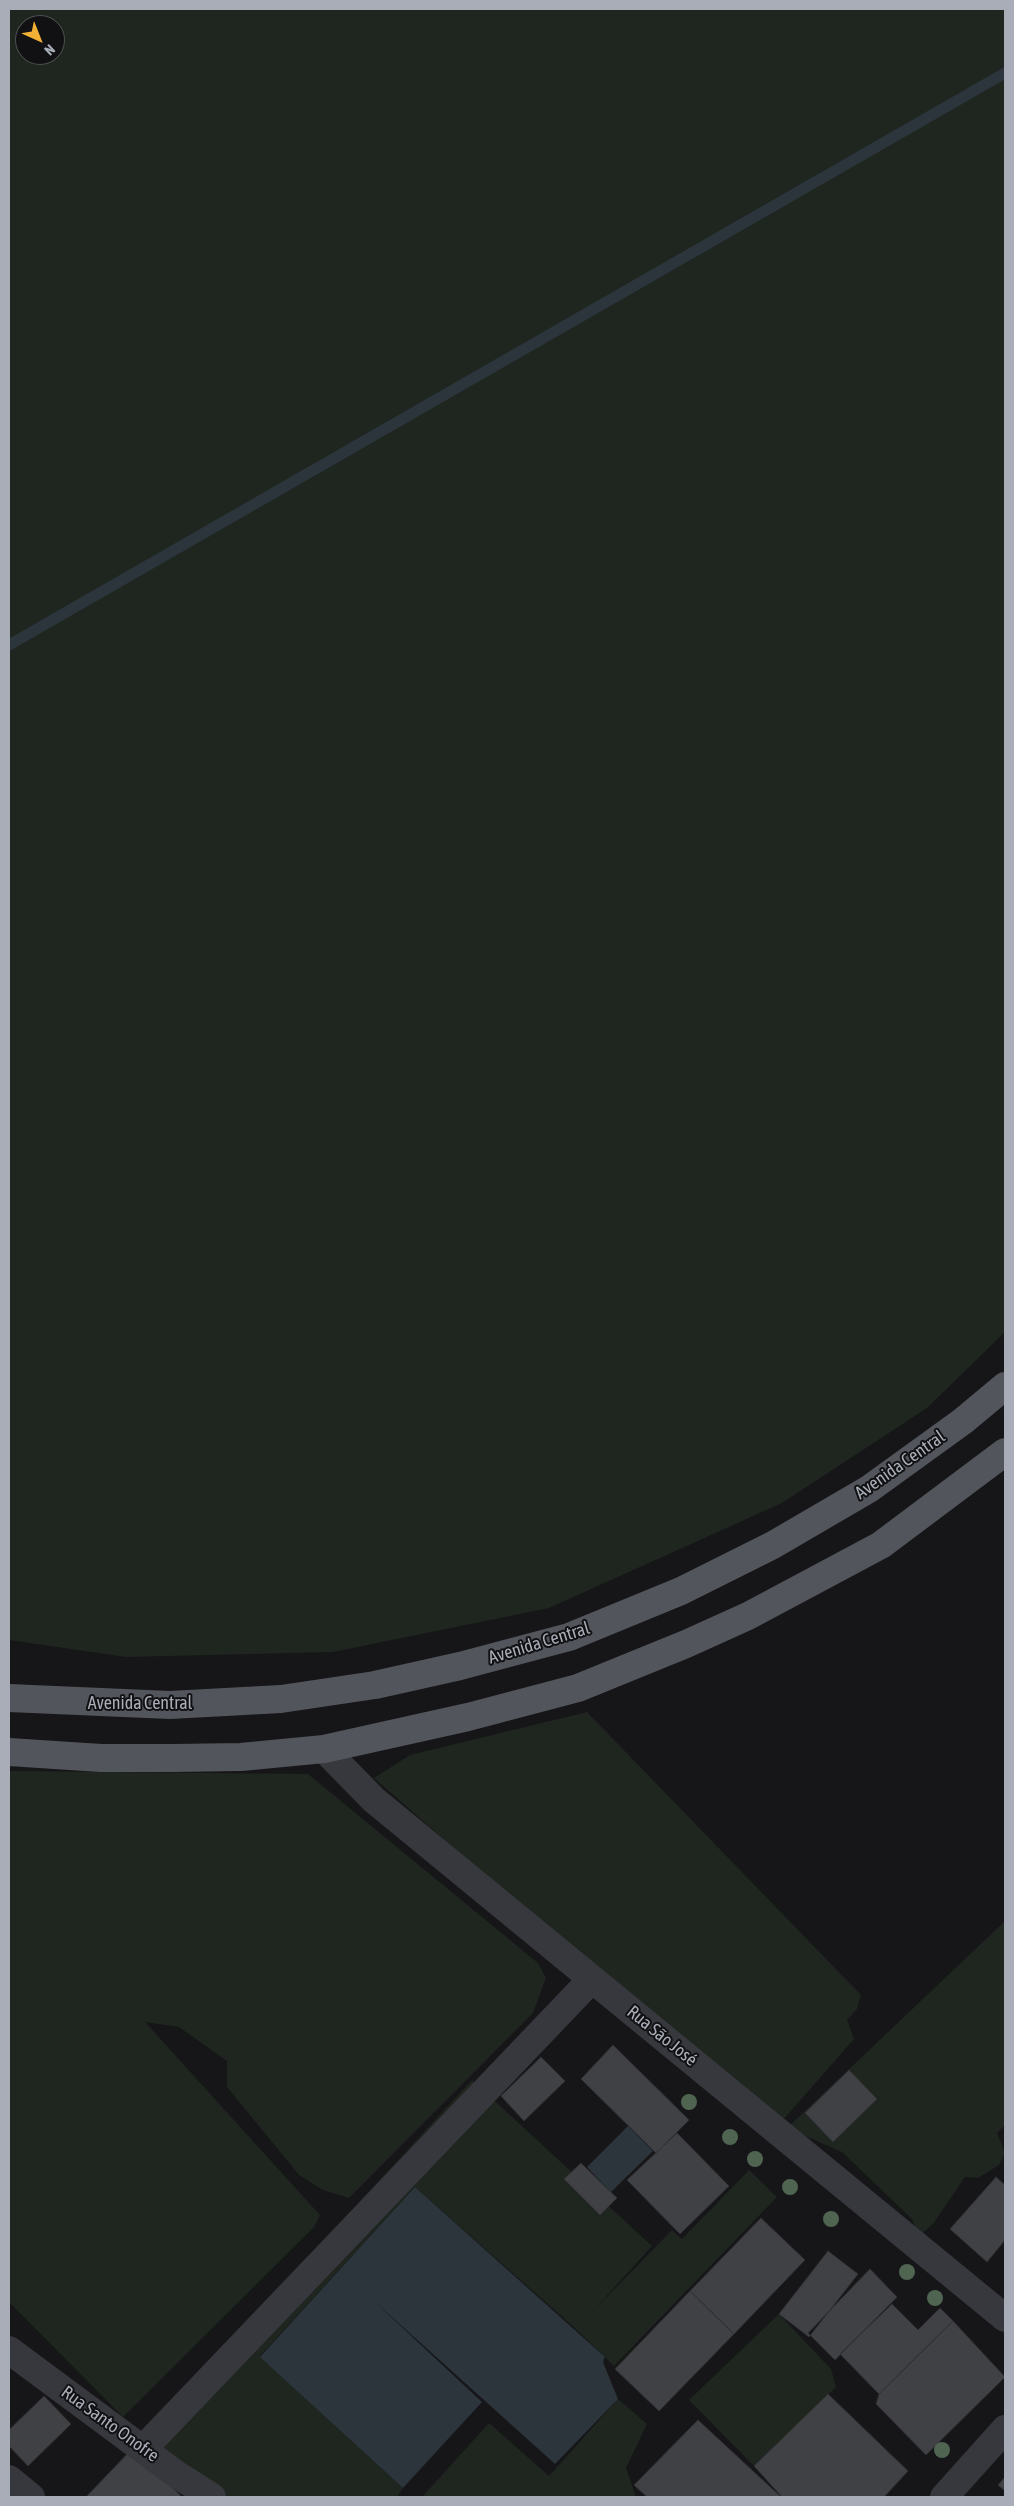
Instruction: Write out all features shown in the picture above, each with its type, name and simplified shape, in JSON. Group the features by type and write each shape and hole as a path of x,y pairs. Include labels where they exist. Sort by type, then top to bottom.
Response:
{"main road":[{"name":"Avenida Central","path":"9,1698 170,1705 281,1699 375,1685 478,1662 569,1637 682,1591 773,1545 869,1489 921,1453 1005,1386"},
{"path":"9,1752 101,1758 174,1758 241,1757 324,1749 468,1717 578,1688 686,1644 748,1616 881,1545 1005,1452"}],"street":[{"name":"Rua São José","path":"324,1749 374,1800 1005,2318"},
{"path":"143,2449 592,1979"},
{"name":"Rua Santo Onofre","path":"9,2350 143,2449 212,2497"},
{"path":"944,2497 1005,2429"},
{"path":"9,2480 31,2497"}],"shaded area":[{"path":"9,9 1005,9 1005,1332 927,1408 782,1503 549,1608 333,1652 126,1657 9,1640"},
{"path":"587,1712 861,1995 857,2009 847,2020 854,2039 775,2129 374,1778 410,1755"},
{"path":"9,1771 308,1774 538,1963 546,1978 533,2013 349,2198 323,2190 299,2175 227,2087 227,2061 179,2027 145,2022 320,2215 314,2227 123,2417 9,2302"},
{"path":"1005,1921 1005,2125 997,2133 1005,2153 999,2165 978,2178 965,2177 933,2224 919,2236 912,2219 842,2152 787,2128"},
{"path":"472,2080 652,2246 593,2311 672,2230 682,2239 749,2170 777,2197 614,2366 576,2329 415,2187 260,2356 403,2488 397,2497 229,2497 145,2434"},
{"path":"628,2126 653,2151 611,2192 587,2167"},
{"path":"415,2187 605,2357 603,2362 618,2399 555,2464 374,2301 482,2402 403,2488 260,2357"},
{"path":"779,2314 831,2369 836,2387 754,2466 689,2400"},
{"path":"618,2399 647,2424 626,2468 636,2497 422,2497 489,2423 549,2476"}],"building":[{"path":"613,2045 689,2120 656,2153 581,2079"},
{"path":"541,2057 565,2081 524,2121 501,2096"},
{"path":"849,2070 877,2099 833,2142 805,2113"},
{"path":"677,2133 729,2186 680,2234 627,2180"},
{"path":"581,2163 617,2198 600,2215 564,2179"},
{"path":"996,2177 1005,2185 1005,2240 987,2262 950,2229"},
{"path":"761,2218 805,2260 734,2334 690,2291"},
{"path":"828,2251 858,2274 809,2337 779,2314"},
{"path":"870,2269 897,2297 835,2360 808,2333"},
{"path":"690,2291 734,2334 659,2411 615,2369"},
{"path":"892,2304 918,2330 940,2308 953,2321 879,2394 840,2354"},
{"path":"953,2321 1005,2377 926,2455 876,2404 879,2394"},
{"path":"828,2394 908,2471 884,2497 782,2497 754,2466"},
{"path":"44,2396 71,2424 28,2466 9,2446 9,2430"},
{"path":"698,2420 781,2497 647,2497 634,2485"},
{"path":"132,2449 182,2497 86,2497"},
{"path":"1005,2477 1005,2491 998,2485"}],"waterway":[{"path":"9,645 1005,73"}]}
